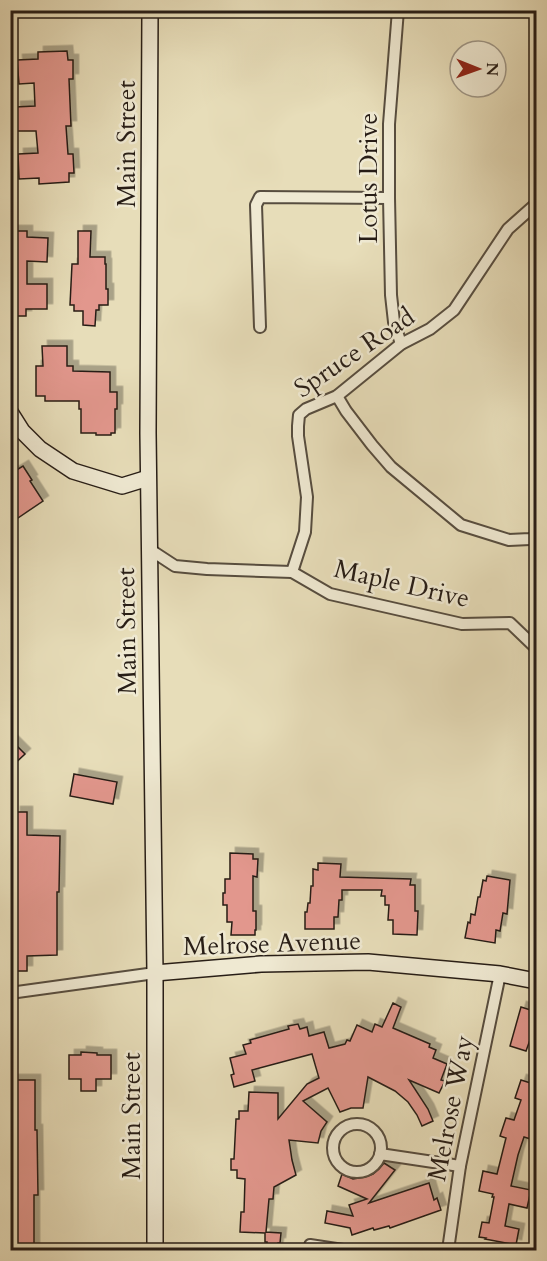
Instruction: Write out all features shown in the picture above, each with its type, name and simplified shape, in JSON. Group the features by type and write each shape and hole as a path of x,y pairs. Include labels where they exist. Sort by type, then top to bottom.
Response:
{"main road":[{"name":"Main Street","path":"150,10 148,478 155,973 155,1251"},
{"path":"10,412 22,431 40,449 73,471 122,486 148,478"},
{"name":"Melrose Avenue","path":"155,973 261,964 368,962 500,974 537,981"}],"street":[{"name":"Lotus Drive","path":"398,10 389,123 389,198 391,295 394,322 401,344"},
{"path":"260,327 255,206 260,197 389,198"},
{"name":"Spruce Road","path":"292,572 305,532 306,521 307,497 298,436 299,415 306,409 337,396 401,344 430,328 454,310 508,229 537,204"},
{"path":"337,396 372,446 391,466 461,525 509,540 537,537"},
{"name":"Maple Drive","path":"149,549 175,566 292,572 330,594 462,624 510,623 537,648"},
{"name":"Melrose Avenue","path":"10,993 155,973"},
{"name":"Melrose Way","path":"448,1251 460,1166 500,974"},
{"path":"352,1124 359,1124 366,1126 377,1135 380,1141 380,1154 371,1167 355,1172 341,1166 333,1152 333,1145 339,1131 352,1124"},
{"path":"380,1154 460,1166"},
{"path":"310,1245 343,1251"}],"building":[{"path":"67,51 68,60 73,60 73,79 69,79 71,126 66,126 68,154 73,154 74,173 69,173 69,182 39,184 39,178 19,179 18,154 38,153 36,131 16,131 15,107 35,106 34,83 19,84 17,60 38,59 38,52"},
{"path":"10,231 27,231 27,237 48,238 47,262 27,261 27,284 47,284 47,309 26,309 26,316 10,316"},
{"path":"78,231 91,231 90,257 105,257 108,305 99,305 99,310 96,310 95,326 83,325 83,311 74,311 74,305 70,305 72,264 78,264"},
{"path":"42,346 67,346 67,366 73,366 73,371 110,372 110,392 117,392 115,433 96,435 96,433 81,433 79,401 45,401 45,396 36,396 36,366 43,366"},
{"path":"23,466 43,501 15,520 10,513 10,474"},
{"path":"10,739 25,754 10,768"},
{"path":"74,774 117,782 113,804 70,796"},
{"path":"15,812 27,812 27,835 60,836 57,955 27,956 27,971 15,971"},
{"path":"230,853 253,854 253,859 258,859 257,877 253,876 253,911 256,911 255,935 231,935 232,922 227,922 227,905 223,905 223,893 225,893 225,879 230,879"},
{"path":"318,863 341,864 340,877 411,879 410,885 415,885 415,911 418,911 417,935 393,934 393,920 388,920 389,905 385,905 385,896 381,896 382,890 342,890 338,917 334,917 334,929 305,929 305,912 310,903 311,886 313,886 313,869 318,870"},
{"path":"487,876 510,880 507,914 503,913 500,931 496,930 495,943 465,938 468,922 470,923 471,914 475,915 483,880 486,881"},
{"path":"393,1003 401,1007 393,1028 430,1044 429,1047 436,1050 433,1058 447,1064 441,1080 445,1081 439,1093 409,1080 433,1121 422,1126 408,1102 395,1091 368,1077 363,1108 351,1108 340,1112 328,1088 303,1101 327,1122 321,1131 318,1143 289,1140 296,1175 274,1187 273,1199 269,1199 266,1232 281,1233 277,1251 267,1251 265,1233 240,1232 241,1212 244,1212 245,1179 237,1178 237,1170 231,1170 231,1159 234,1159 236,1119 239,1119 239,1111 248,1111 249,1092 278,1093 278,1119 307,1084 319,1078 312,1054 252,1070 255,1081 234,1087 230,1058 246,1054 243,1045 251,1043 250,1040 289,1029 288,1026 298,1024 300,1029 307,1027 309,1036 324,1032 329,1048 345,1044 347,1040 350,1041 357,1025 372,1032 375,1024 382,1027"},
{"path":"521,1007 537,1012 537,1030 534,1029 526,1051 510,1046"},
{"path":"81,1052 111,1055 111,1079 96,1079 96,1091 81,1091 81,1079 69,1079 69,1055 81,1055"},
{"path":"10,1080 35,1080 38,1195 34,1195 34,1251 10,1251"},
{"path":"521,1080 537,1085 537,1141 524,1137 511,1186 531,1190 527,1208 509,1204 505,1226 519,1229 516,1245 479,1237 482,1222 489,1223 494,1197 492,1197 493,1194 479,1191 483,1171 497,1174 506,1138 500,1136 506,1118 514,1120 521,1100 515,1098"},
{"path":"384,1163 395,1170 369,1203 429,1183 434,1200 437,1198 441,1210 390,1228 389,1226 374,1230 373,1228 352,1235 350,1228 325,1223 327,1211 353,1216 349,1205 367,1199 338,1186 342,1174 353,1179 365,1177 373,1174"}]}
